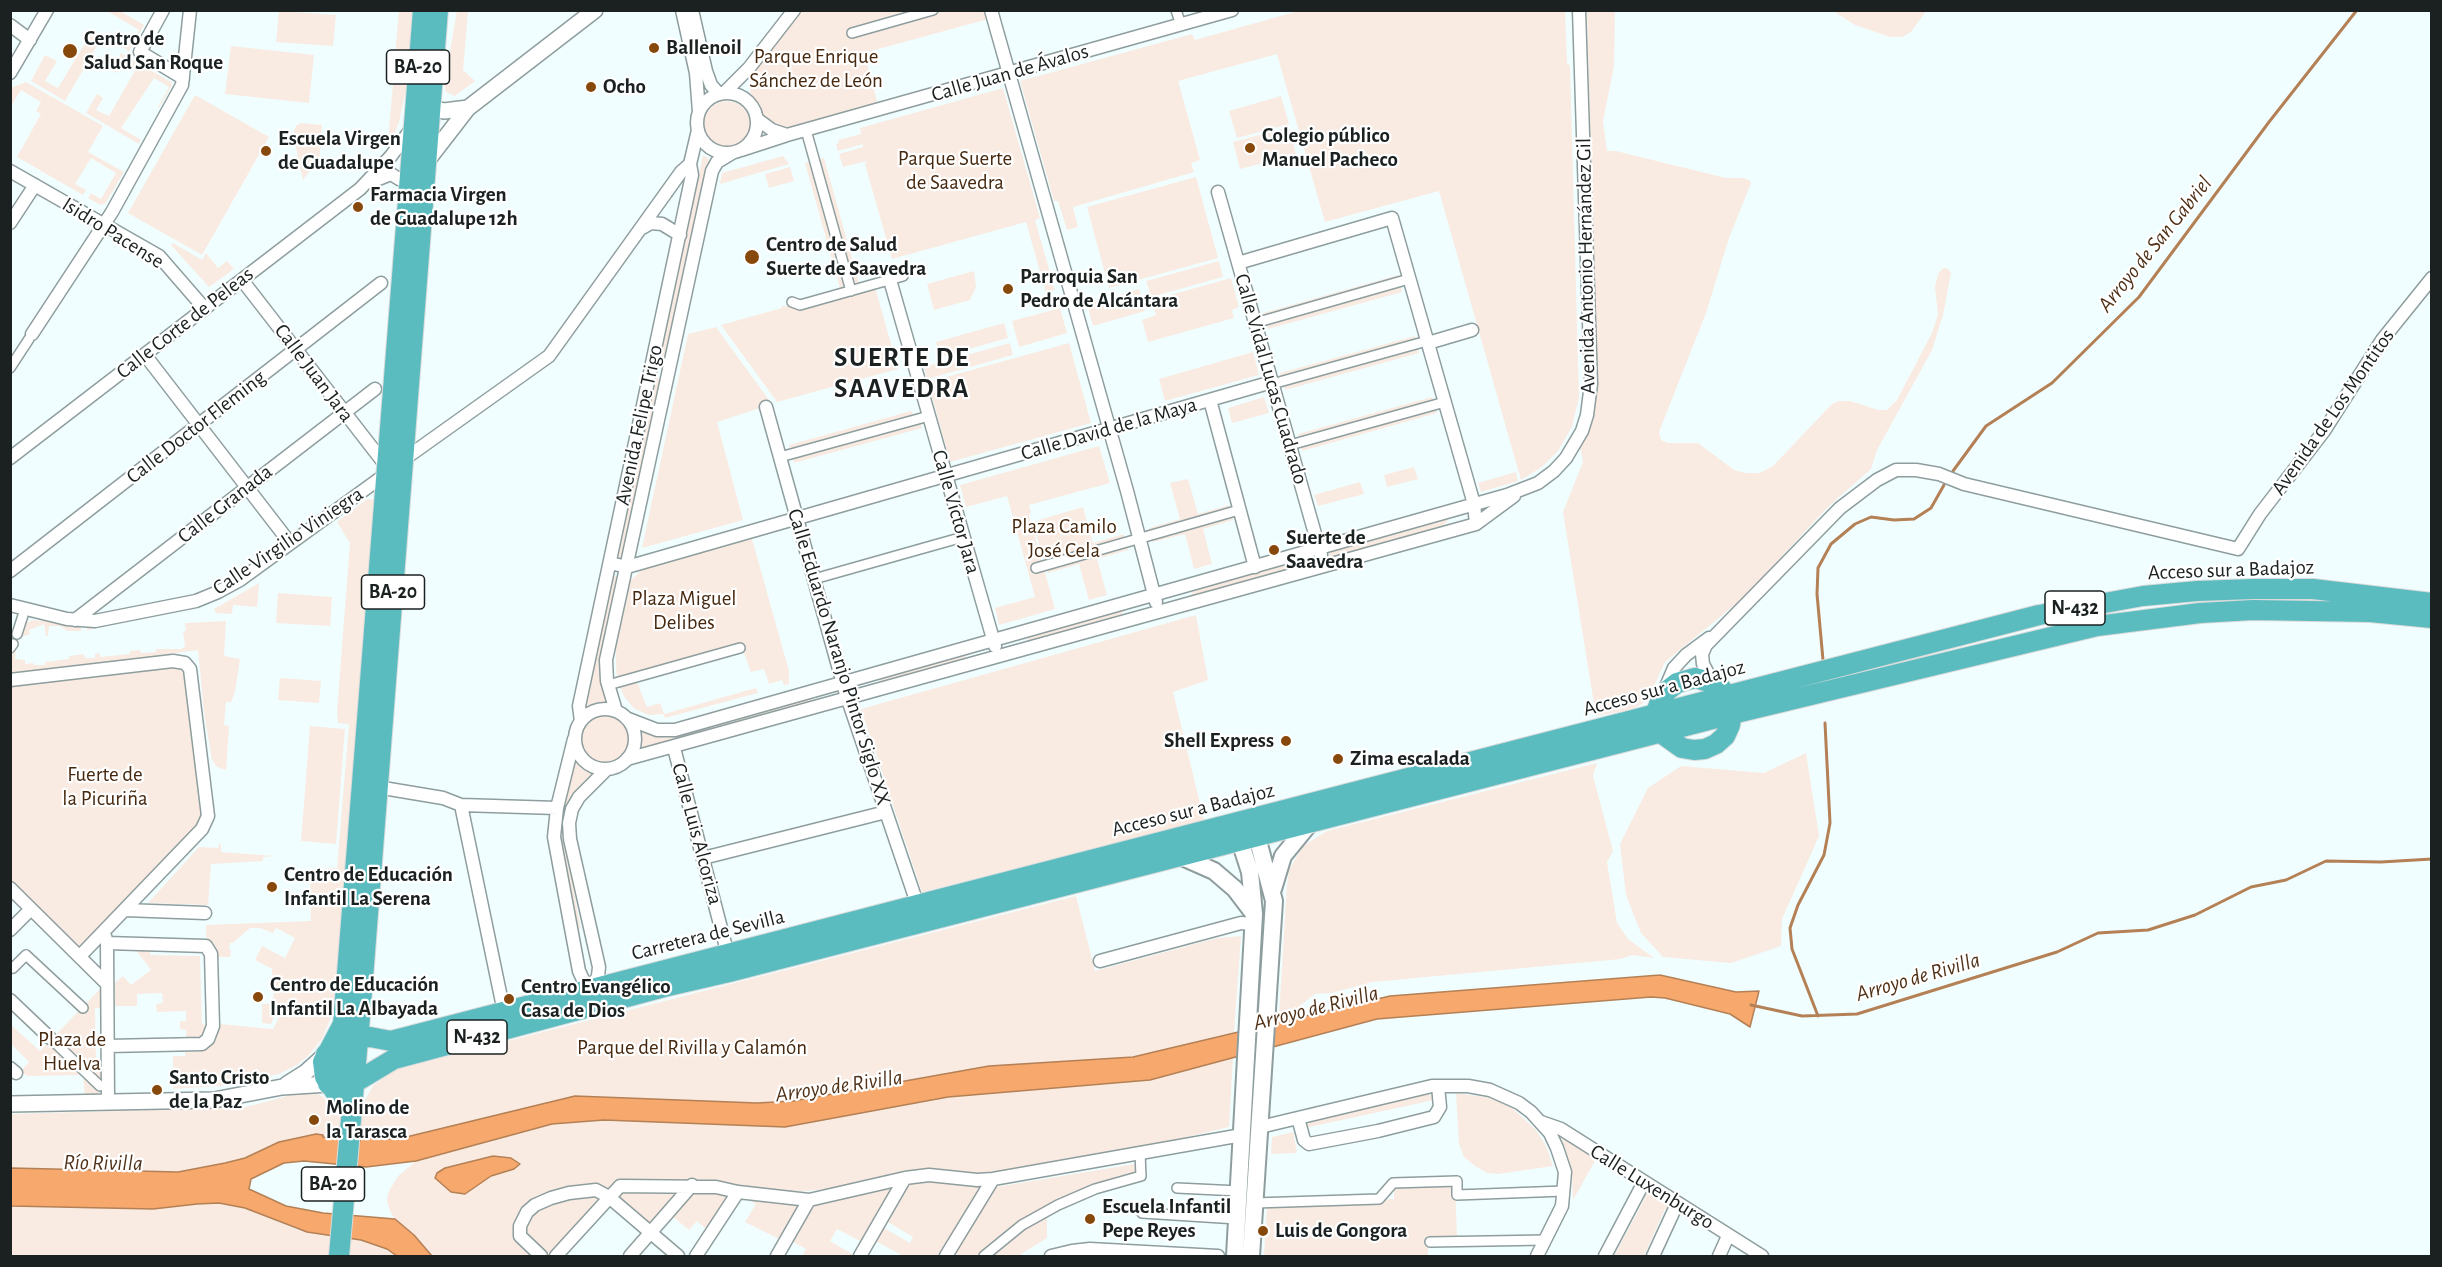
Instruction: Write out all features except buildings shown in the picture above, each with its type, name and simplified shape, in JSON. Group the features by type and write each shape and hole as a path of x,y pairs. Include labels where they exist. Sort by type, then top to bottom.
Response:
{"highway":[{"name":"BA-20","path":"355,1032 423,10"},
{"name":"BA-20","path":"327,1257 355,1032 377,787 392,467 427,161 446,106 438,10"},
{"path":"414,124 446,106"},
{"path":"410,181 427,161"},
{"name":"Acceso sur a Badajoz","path":"921,914 1246,830 1659,715 2007,623 2143,596 2208,590 2313,590 2432,603"},
{"name":"Acceso sur a Badajoz","path":"1724,698 2097,626 2145,619 2253,610 2370,612 2432,618"},
{"path":"1695,678 1724,698 1730,725 1725,736 1716,744 1705,749 1694,750 1683,748 1659,715 1677,683 1695,678"},
{"name":"Acceso sur a Badajoz","path":"921,914 1180,856 1246,830 1310,823 1659,715"},
{"name":"Carretera de Sevilla","path":"347,1093 393,1050 504,1012 728,954 921,914"},
{"name":"Carretera de Sevilla","path":"560,1016 921,914"},
{"name":"N-432","path":"393,1050 560,1016"},
{"path":"347,1093 322,1069 326,1054 355,1032"},
{"name":"Carretera de Sevilla","path":"355,1032 393,1050"},
{"name":"BA-20","path":"339,1257 347,1093"}],"main road":[{"path":"1251,1257 1268,1016 1273,896 1276,876 1283,856 1310,823"},
{"path":"1246,830 1273,896"},
{"path":"1235,1257 1254,919 1246,830"},
{"path":"1180,856 1214,871 1235,889 1254,919"}],"street":[{"path":"10,73 47,10"},
{"path":"163,10 140,52 183,78"},
{"path":"10,368 112,212 179,92 183,78 190,10"},
{"path":"446,106 595,10"},
{"path":"682,10 696,73 698,130 707,145 723,153 736,151 754,137 757,119"},
{"path":"692,10 711,85 721,94 733,94 749,103"},
{"path":"699,112 711,98 721,94 749,68 794,10"},
{"path":"852,33 933,10"},
{"path":"991,10 1157,604"},
{"path":"1176,10 1180,25"},
{"name":"Calle Juan de Ávalos","path":"736,151 1232,10"},
{"name":"Avenida Antonio Hernández Gil","path":"621,715 657,730 675,730 965,666 1030,631 1324,566 1438,534 1554,471 1566,458 1582,431 1590,399 1579,10"},
{"path":"10,26 30,40"},
{"path":"749,68 743,87 744,95 757,119 772,130 787,135"},
{"path":"446,106 449,134"},
{"path":"427,161 449,134 451,125 446,106"},
{"name":"Calle Corte de Peleas","path":"10,458 360,189 391,156 414,124"},
{"name":"Avenida Felipe Trigo","path":"580,721 579,706 680,235 692,175 690,164 698,130"},
{"path":"806,130 851,291"},
{"name":"Avenida Felipe Trigo","path":"621,715 608,685 606,660 712,171 717,162 736,151"},
{"path":"391,156 391,174 399,179 410,181"},
{"name":"Calle Virgilio Viniegra","path":"10,605 75,620 107,619 196,601 240,580 392,467 549,356 681,172 690,164"},
{"name":"Isidro Pacense","path":"10,171 159,256 205,309"},
{"name":"Calle Corte de Peleas","path":"360,189 391,174"},
{"path":"10,223 35,185"},
{"name":"Calle Vidal Lucas Cuadrado","path":"1218,192 1324,566"},
{"path":"1238,263 1392,218 1475,515"},
{"path":"642,228 651,223 662,224 680,235"},
{"path":"792,302 800,305 896,278"},
{"name":"Calle Víctor Jara","path":"896,278 920,383 995,649"},
{"name":"Avenida de Los Montitos","path":"1722,628 1840,508 1877,480 1896,470 1916,470 1939,474 1965,484 2238,549 2260,514 2324,431 2382,340 2432,278"},
{"path":"1255,323 1409,279"},
{"name":"Calle Juan Jara","path":"242,280 344,412 392,467"},
{"name":"Calle Doctor Fleming","path":"10,571 381,283"},
{"path":"1272,383 1472,330"},
{"path":"145,355 290,543"},
{"path":"652,365 669,369"},
{"name":"Calle David de la Maya","path":"627,567 1272,383"},
{"name":"Calle Granada","path":"75,620 375,388"},
{"path":"1210,400 1255,567"},
{"path":"1290,445 1445,402"},
{"name":"Calle Eduardo Naranjo Pintor Siglo XX","path":"766,406 846,691 921,914"},
{"path":"780,457 929,416"},
{"name":"Avenida Antonio Hernández Gil","path":"627,759 675,748 808,710 879,673 1120,622 1200,583 1319,548 1475,515 1520,491"},
{"path":"1035,568 1239,510"},
{"path":"814,579 963,537"},
{"path":"610,563 627,567"},
{"path":"17,634 25,609"},
{"path":"1722,628 1706,645 1702,654 1705,669 1724,698"},
{"path":"1659,715 1674,668 1686,655 1722,628"},
{"path":"608,685 740,648"},
{"path":"10,680 173,661 185,663 190,669 208,816 201,829 125,910 105,937 80,956"},
{"path":"574,739 575,747 583,762 597,769 606,770 617,767 627,759 634,747 635,737 632,727 621,715 606,709 596,710 580,721 574,739 557,808 554,837 579,971 585,984 603,996 650,987 664,987"},
{"name":"Calle Luis Alcoriza","path":"675,748 728,954"},
{"path":"560,1016 576,1006 591,990 598,976 599,967 569,828 572,809 579,797 606,770"},
{"path":"377,787 443,798 461,805 557,808"},
{"path":"461,805 504,1012"},
{"path":"703,858 886,812"},
{"path":"10,888 107,984"},
{"path":"10,930 31,909"},
{"path":"125,910 205,914"},
{"path":"1100,961 1254,919"},
{"path":"105,937 108,1102"},
{"path":"105,937 206,946 211,954 212,1032 208,1039 195,1045 108,1046"},
{"path":"10,966 13,968 26,955 83,1008"},
{"path":"599,967 618,983"},
{"path":"572,995 578,983 579,971"},
{"path":"10,1000 100,1086"},
{"path":"282,1087 306,1072 326,1054"},
{"path":"1260,1127 1438,1086 1468,1086 1490,1090 1519,1103 1550,1133 1565,1172 1562,1206 1537,1257"},
{"path":"1298,1118 1304,1140 1310,1144 1389,1128 1432,1118 1438,1114 1440,1107 1438,1086"},
{"path":"10,1104 214,1100 282,1087 347,1093"},
{"name":"Calle Luxenburgo","path":"1540,1122 1561,1129 1762,1257"},
{"path":"556,1257 617,1187 627,1185 692,1185 809,1200 905,1178 929,1175 977,1180 993,1179 1242,1135"},
{"path":"984,1257 1017,1228 1058,1205 1095,1190 1141,1176 1140,1153"},
{"path":"860,1257 905,1178"},
{"path":"946,1257 993,1179"},
{"path":"1255,1203 1379,1199 1393,1183 1456,1181 1457,1195 1564,1191"},
{"path":"1605,1257 1644,1182"},
{"path":"630,1257 692,1185"},
{"path":"1177,1188 1239,1191"},
{"path":"541,1257 520,1236 522,1219 532,1206 575,1192 599,1191 609,1197 678,1257"},
{"path":"696,1257 738,1192"},
{"path":"777,1257 809,1200"},
{"path":"1653,1257 1677,1204"},
{"path":"1142,1213 1237,1219"},
{"path":"1719,1257 1728,1236"},
{"path":"1430,1242 1546,1240"},
{"path":"1051,1257 1066,1252 1090,1249 1218,1257"}],"green space":[{"name":"Parque Enrique Sánchez de León","path":"986,10 988,19 864,53 878,104 788,129 780,129 765,119 750,92 750,74 800,11"},
{"path":"1302,10 1565,11 1567,63 1570,66 1579,397 1572,427 1558,451 1542,467 1521,480 1439,191 1325,222 1277,54 1178,81 1200,160 1191,163 1194,172 1073,207 1078,227 1067,230 1058,201 1054,201 1020,81 1192,34 1195,40"},
{"path":"107,11 120,11 144,25 129,51 110,40 113,34 131,44 139,30"},
{"path":"279,11 336,15 333,46 276,42"},
{"path":"399,11 413,11 408,78 393,77"},
{"path":"457,11 468,11 463,70 475,81 455,96 446,92 444,85"},
{"path":"1587,11 1615,11 1614,66 1603,121 1607,151 1616,151 1726,178 1743,178 1751,183 1729,238 1706,313 1659,432 1661,440 1668,443 1698,443 1734,470 1760,473 1773,466 1832,404 1839,401 1850,401 1878,410 1887,410 1897,400 1932,333 1938,315 1935,287 1938,274 1943,268 1947,268 1951,273 1943,315 1932,350 1877,450 1871,469 1828,507 1742,599 1665,662 1650,695 1642,704 1629,710 1596,716 1563,512 1583,462 1580,447 1588,432 1597,386"},
{"path":"1833,11 1926,11 1911,32 1902,37 1890,37 1855,25"},
{"path":"91,33 101,39 65,101 31,81 45,55 57,61 45,81 58,88"},
{"path":"231,46 314,55 309,103 225,94"},
{"path":"121,53 171,82 172,85 159,108 169,87 154,78 121,128 141,140 139,144 86,113 97,94 103,98 96,110 109,116 136,69 124,62 118,73 111,70"},
{"path":"26,82 103,126 88,152 124,172 105,204 100,205 88,198 91,193 101,199 116,173 91,158 75,184 86,190 83,195 17,157 41,114 36,111 41,102 21,90 11,106 11,88"},
{"path":"393,84 407,85 399,122 394,135 388,142"},
{"name":"Parque Suerte de Saavedra","path":"1003,88 1040,218 1035,220 1055,290 1046,293 1026,222 892,259 865,164 867,161 843,167 839,154 863,147 863,144 838,151 836,144 839,143 838,140 861,134 860,128"},
{"path":"195,95 269,137 202,255 128,213"},
{"path":"1281,96 1289,124 1237,138 1229,111"},
{"path":"727,101 743,108 750,124 743,140 727,147 711,140 704,124 711,108"},
{"path":"301,123 322,125 319,165 303,180 293,134 296,126"},
{"path":"1289,127 1296,154 1240,169 1233,142"},
{"path":"703,155 709,159 666,357 660,356"},
{"path":"783,156 789,164 720,184 722,173"},
{"path":"824,158 860,287 841,292 805,163"},
{"path":"790,167 794,181 769,188 765,174"},
{"path":"1196,177 1218,258 1109,288 1087,207"},
{"path":"173,243 202,260 206,253 218,268 227,261 234,269 209,287 171,245"},
{"path":"1219,261 1223,277 1151,297 1146,281"},
{"path":"974,271 976,287 970,300 934,310 927,284"},
{"path":"1398,275 1402,292 1268,329 1263,313"},
{"path":"1231,278 1239,307 1232,310 1234,318 1148,342 1142,320 1156,315 1152,300"},
{"path":"875,287 898,369 777,402 721,325 782,308 782,306 801,307"},
{"path":"1139,289 1145,311 1093,326 1087,304"},
{"path":"1060,308 1067,333 1019,347 1012,321"},
{"path":"1004,323 1008,338 940,357 936,342"},
{"path":"716,327 772,404 717,422 743,520 642,548 688,334"},
{"path":"1415,336 1419,353 1285,390 1280,373"},
{"path":"1010,343 1013,355 927,379 924,367"},
{"path":"1069,343 1091,423 950,462 928,382"},
{"path":"1253,352 1259,375 1165,401 1159,379"},
{"path":"655,377 661,379 624,559 618,558"},
{"path":"1264,397 1269,413 1232,423 1228,408"},
{"path":"1432,397 1437,413 1302,451 1298,434"},
{"path":"911,411 913,414 918,413 922,428 794,463 789,445"},
{"path":"1099,446 1110,483 1029,505 1031,512 1029,515 1055,609 999,625 995,608 1035,597 1007,496 966,507 960,485"},
{"path":"1414,467 1418,479 1387,487 1384,475"},
{"path":"1516,472 1518,481 1481,492 1478,483"},
{"name":"Plaza Camilo José Cela","path":"1188,479 1198,514 1229,505 1233,520 1203,529 1212,564 1194,569 1185,534 1153,542 1149,528 1180,519 1170,483"},
{"path":"1360,482 1364,494 1318,506 1314,495"},
{"path":"367,499 375,500 339,971 330,1020 322,1039 309,1055 297,1065 279,1074 233,1085 173,1089 173,1056 185,1056 185,1052 198,1052 209,1047 216,1038 220,1024 273,1029 286,1004 279,1004 271,1024 262,1023 262,1004 274,1003 272,969 255,960 262,946 285,958 295,938 276,928 273,933 260,928 250,928 230,943 230,957 217,957 216,947 206,937 206,925 311,921 310,869 337,868 349,724 338,723 337,712 350,543 337,522"},
{"name":"Plaza Camilo José Cela","path":"1083,507 1093,543 1124,534 1128,550 1097,559 1107,595 1089,600 1079,564 1048,573 1032,522"},
{"path":"1449,519 1442,527 1332,558 1328,555 1330,552"},
{"name":"Plaza Miguel Delibes","path":"752,539 789,671 789,684 784,685 782,680 769,684 764,669 751,672 743,650 637,680 640,690 647,707 660,703 664,714 756,688 758,693 665,718 663,714 649,715 635,709 625,698 617,682 616,664 616,647 631,580 644,568"},
{"path":"1311,558 1314,560 1312,563 1188,597 1196,590"},
{"path":"613,576 619,577 601,671 604,692 610,703 598,702 585,707"},
{"path":"259,583 257,607 233,605 232,614 216,613 214,609"},
{"path":"278,593 332,597 330,626 276,623"},
{"path":"1125,610 1119,617 1023,644 1031,636"},
{"path":"1196,615 1208,680 1173,692 1204,820 922,892 861,709"},
{"path":"34,620 103,627 87,630 87,627 81,627 81,631 67,631 60,626 49,626 48,636 46,636 44,624 29,630 30,634 21,637 16,648 15,659 25,660 25,664 34,663 34,665 45,665 45,662 69,659 69,656 84,654 85,658 95,658 95,654 99,653 100,657 130,654 130,651 140,650 141,653 156,652 156,649 181,649 185,646 183,631 186,631 185,623 226,621 224,656 240,659 235,692 231,702 226,702 224,725 229,726 226,770 217,767 212,760 204,712 198,650 11,675 10,624 14,634 28,622"},
{"path":"968,654 962,661 875,685 883,678"},
{"name":"Fuerte de la Picuriña","path":"174,666 181,669 186,676 202,807 200,820 197,826 81,946 77,947 11,883 11,686"},
{"path":"280,678 321,681 319,703 278,700"},
{"path":"814,697 807,705 641,749 641,730 678,735"},
{"path":"605,714 614,716 625,725 630,739 628,748 619,759 605,764 596,762 585,753 580,739 582,730 591,719"},
{"path":"310,726 345,729 336,844 301,841"},
{"path":"1806,753 1819,836 1782,919 1781,946 1731,963 1663,957 1641,933 1626,895 1620,844 1648,788 1681,766 1764,773"},
{"path":"574,761 583,770 595,775 588,780 565,841 581,930 575,923 559,843 559,828"},
{"path":"1597,763 1593,776 1613,851 1607,862 1617,923 1628,939 1654,958 1632,955 1621,959 1372,982 1332,993 1315,994 1288,1015 1279,1016 1289,870 1303,846 1327,831"},
{"path":"221,844 221,852 275,856 263,857 263,861 211,864 208,905 148,903 199,847 218,848"},
{"name":"Parque del Rivilla y Calamón","path":"1076,896 1095,971 1217,938 1241,936 1234,1032 1133,1057 989,1066 793,1101 757,1103 575,1096 398,1139 361,1138 360,1142 316,1134 279,1142 245,1158 178,1172 11,1168 11,1114 246,1107 302,1092 315,1093 324,1097 329,1114 360,1117 365,1100 373,1086 394,1070"},
{"path":"135,949 150,950 150,955 200,956 202,1024 206,1025 201,1036 186,1038 186,1030 180,1029 180,1021 186,1021 186,1011 157,1012 156,1004 163,1003 162,993 137,994 137,1006 115,1006 115,983 123,976 131,985 151,970"},
{"name":"Plaza de Huelva","path":"102,987 102,1008 95,1008 96,1062 103,1065 101,1091 94,1096 85,1097 83,1075 27,1076 21,1071 29,1062 11,1044 10,1024 40,1051"},
{"name":"Parque del Rivilla y Calamón","path":"1233,1058 1229,1127 1153,1145 990,1174 784,1193 676,1180 618,1180 550,1256 432,1256 414,1235 395,1219 387,1201 388,1193 398,1176 416,1161 552,1124 604,1120 785,1127 948,1097 1150,1080"},
{"path":"1423,1093 1430,1095 1434,1100 1305,1128 1310,1121"},
{"path":"1456,1093 1491,1098 1512,1108 1535,1129 1546,1146 1553,1166 1498,1174 1487,1173 1475,1166 1464,1157 1459,1144"},
{"path":"1293,1132 1297,1153 1271,1154 1272,1137"},
{"path":"1561,1136 1596,1159 1573,1200 1572,1171"},
{"path":"1141,1163 1139,1180 1096,1194 1047,1217 1047,1238 1021,1254 1023,1256 953,1256 996,1187"},
{"path":"913,1179 982,1187 940,1256 903,1256 876,1241 884,1228 910,1243 913,1237 888,1222"},
{"path":"1455,1182 1457,1238 1428,1239 1428,1256 1264,1256 1267,1205 1394,1199 1394,1184"},
{"path":"887,1188 891,1191 862,1242 837,1229 830,1241 853,1256 807,1256 803,1254 806,1249 793,1242 814,1203"},
{"path":"699,1189 730,1195 707,1230 697,1221 689,1230 672,1216 692,1193"},
{"path":"1646,1189 1672,1203 1669,1210 1665,1209 1644,1256 1614,1256 1645,1198 1642,1196"},
{"path":"620,1190 679,1192 649,1226 615,1196"},
{"path":"742,1196 799,1204 779,1239 745,1222 756,1204"},
{"path":"219,1203 245,1208 298,1230 361,1240 387,1249 397,1256 11,1256 11,1206 153,1209"}],"shaded area":[{"path":"1660,975 1736,992 1759,991 1750,1027 1730,1014 1665,998 1651,997 1377,1019 1150,1080 948,1097 785,1127 604,1120 552,1124 416,1161 366,1167 304,1161 284,1163 251,1179 249,1189 286,1206 323,1213 395,1219 414,1235 432,1256 397,1256 387,1249 361,1240 307,1232 245,1208 219,1203 153,1209 11,1206 11,1168 178,1172 245,1158 279,1142 316,1134 323,1135 323,1137 360,1141 361,1138 398,1139 575,1096 757,1103 793,1101 989,1066 1133,1057 1390,996"},
{"path":"493,1156 511,1158 520,1164 514,1169 491,1176 465,1194 451,1192 435,1178 437,1173 445,1168"}],"waterway":[{"name":"Arroyo de San Gabriel","path":"1953,471 1986,426 2052,383 2139,297 2269,122 2357,10"},
{"name":"Arroyo de San Gabriel","path":"1823,660 1817,594 1818,568 1831,544 1855,524 1871,517 1894,520 1914,519 1931,508 1944,485"},
{"name":"Arroyo de San Gabriel","path":"1818,1016 1792,949 1790,928 1798,905 1824,855 1830,823 1825,723"},
{"name":"Arroyo de Rivilla","path":"1751,1005 1802,1016 1857,1014 2057,952 2098,933 2148,930 2195,915 2251,887 2286,880 2326,861 2381,862 2432,859"}],"place":[{"name":"Ballenoil","path":"654,48"},
{"name":"Centro de Salud San Roque","path":"70,51"},
{"name":"Ocho","path":"591,87"},
{"name":"Colegio público Manuel Pacheco","path":"1250,148"},
{"name":"Escuela Virgen de Guadalupe","path":"266,151"},
{"name":"Farmacia Virgen de Guadalupe 12h","path":"358,207"},
{"name":"Centro de Salud Suerte de Saavedra","path":"752,257"},
{"name":"Parroquia San Pedro de Alcántara","path":"1008,289"},
{"name":"Suerte de Saavedra","path":"1274,550"},
{"name":"Shell Express","path":"1286,741"},
{"name":"Zima escalada","path":"1338,759"},
{"name":"Centro de Educación Infantil La Serena","path":"272,887"},
{"name":"Centro de Educación Infantil La Albayada","path":"258,997"},
{"name":"Centro Evangélico Casa de Dios","path":"509,999"},
{"name":"Santo Cristo de la Paz","path":"157,1090"},
{"name":"Molino de la Tarasca","path":"314,1120"},
{"name":"Escuela Infantil Pepe Reyes","path":"1090,1219"},
{"name":"Luis de Gongora","path":"1263,1231"}],"district":[{"name":"SUERTE DE SAAVEDRA","path":"902,374"}],"water label":[{"name":"Río Rivilla","path":"103,1163"}]}
